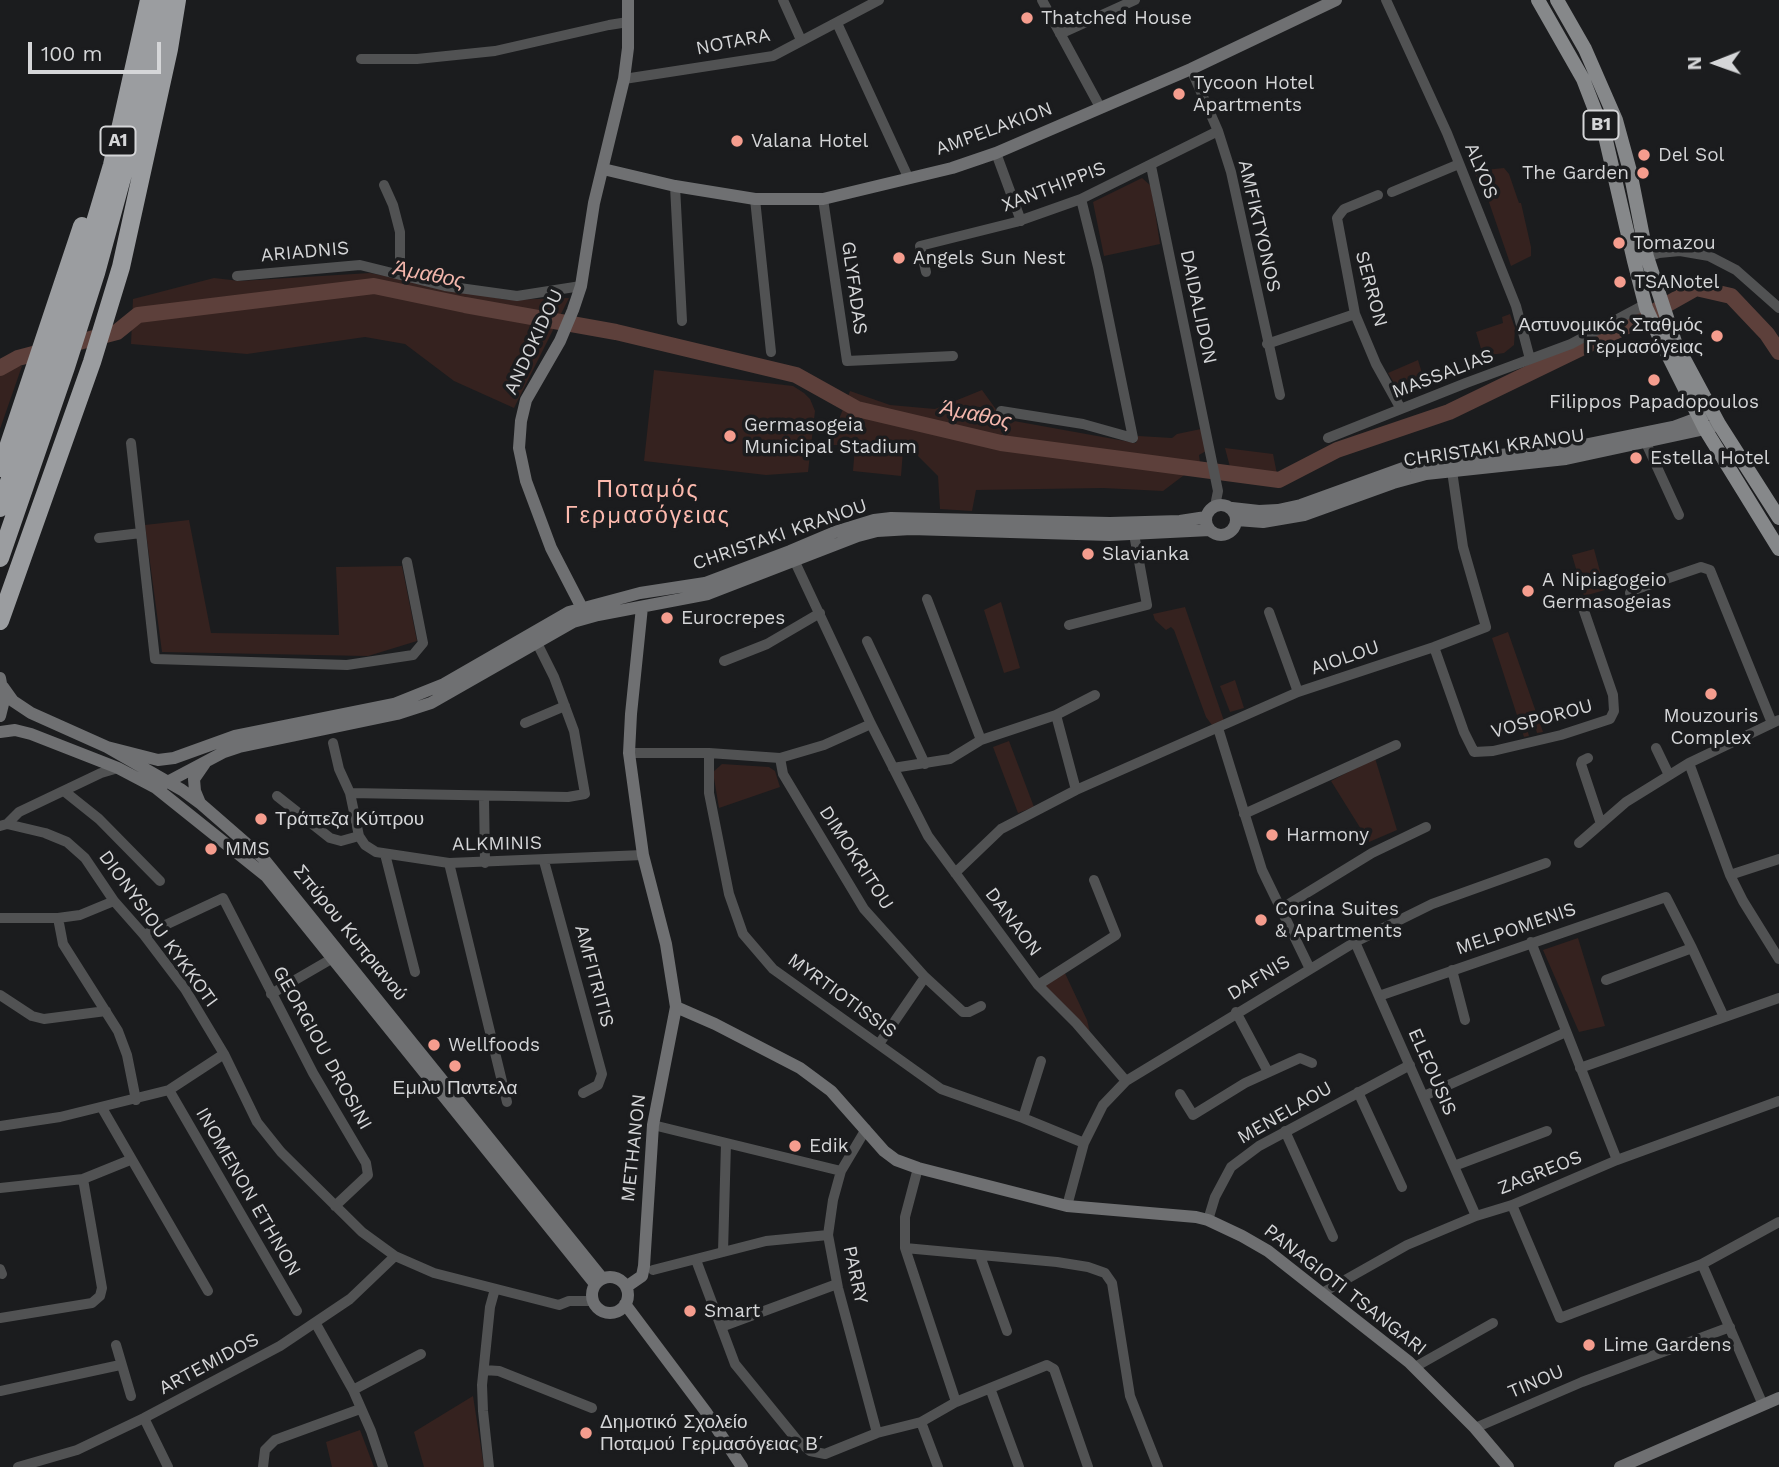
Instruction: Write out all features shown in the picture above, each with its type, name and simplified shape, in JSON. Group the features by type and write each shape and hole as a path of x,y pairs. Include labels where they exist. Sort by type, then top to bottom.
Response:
{"highway":[{"path":"0,508 38,376 70,279 109,138 141,0"},
{"name":"A1","path":"70,279 112,165 149,0"},
{"name":"A1","path":"0,558 96,273 125,167 163,0"},
{"path":"0,621 92,362 121,267 169,49 177,0"},
{"path":"0,471 38,376"}],"main road":[{"name":"ANDOKIDOU","path":"582,608 551,548 526,481 519,448 521,421 526,400 560,341 581,286 594,203 624,79 630,0"},
{"name":"AMPELAKION","path":"603,169 675,186 755,199 823,199 952,168 996,153 1191,69 1336,0"},
{"name":"B1","path":"1538,0 1583,79 1601,127 1651,304 1709,421 1779,549"},
{"name":"B1","path":"1557,0 1584,49 1616,120 1630,171 1640,259"},
{"name":"B1","path":"1709,421 1779,518"},
{"name":"CHRISTAKI KRANOU","path":"1232,512 1263,522 1304,515 1413,477 1566,459 1646,443 1709,421"},
{"name":"CHRISTAKI KRANOU","path":"1232,512 1301,505 1409,466 1565,449 1709,421"},
{"path":"1215,506 1232,512 1234,529 1226,534 1218,535 1210,530 1206,517 1215,506"},
{"name":"CHRISTAKI KRANOU","path":"156,788 239,747 413,709 449,694 566,626 585,618 705,583 835,531 874,520 891,518 1110,523 1180,521 1206,517"},
{"name":"CHRISTAKI KRANOU","path":"107,747 158,760 174,758 235,736 394,704 444,684 555,620 582,608 708,594 858,536 892,529 1133,534 1210,530"},
{"path":"641,600 629,753 643,855 666,944 676,1007"},
{"path":"0,716 4,700 1,683"},
{"name":"Σπύρου Κυπριανού","path":"1,683 13,701 31,713 107,747 169,782 201,804 272,867 598,1281"},
{"name":"Σπύρου Κυπριανού","path":"0,732 15,730 31,734 118,768 156,788 266,876 598,1281"},
{"path":"201,804 195,791 194,779 208,760"},
{"name":"METHANON","path":"626,1287 642,1276 644,1266 653,1125 676,1007"},
{"name":"PANAGIOTI TSANGARI","path":"676,1007 716,1024 800,1068 831,1091 884,1151 896,1160 1067,1206 1208,1220 1268,1251 1415,1367 1475,1428 1508,1467"},
{"path":"617,1278 626,1287 627,1298 622,1307 605,1312 595,1306 592,1295 598,1281 617,1278"},
{"path":"622,1307 736,1467"},
{"path":"622,1307 706,1412 743,1467"},
{"path":"1626,1466 1779,1398"}],"street":[{"path":"783,0 801,40"},
{"path":"1042,0 1100,107"},
{"path":"1060,34 1134,0"},
{"name":"ALYOS","path":"1386,0 1459,164 1516,306 1530,359"},
{"name":"NOTARA","path":"624,79 773,56 876,1"},
{"path":"361,59 417,59 495,51 608,24 628,22"},
{"path":"837,23 908,177"},
{"name":"AMFIKTYONOS","path":"1191,69 1218,131 1231,172 1280,395"},
{"name":"XANTHIPPIS","path":"926,272 920,246 1020,220 1081,199 1218,131"},
{"path":"996,153 1020,220"},
{"path":"1392,192 1459,164"},
{"name":"DAIDALIDON","path":"1151,166 1218,491"},
{"path":"384,185 400,232 400,275"},
{"path":"675,186 682,321"},
{"name":"SERRON","path":"1378,195 1344,209 1337,218 1355,314 1376,364 1401,409"},
{"path":"755,199 771,352"},
{"name":"GLYFADAS","path":"823,199 847,361 953,356"},
{"path":"1001,411 1083,424 1133,438 1098,267 1081,199"},
{"path":"1640,259 1680,251 1709,256 1736,270 1779,308"},
{"name":"ARIADNIS","path":"237,276 360,265 445,286 517,296 581,286"},
{"name":"MASSALIAS","path":"1328,438 1571,344 1651,304"},
{"path":"1267,344 1355,314"},
{"path":"131,443 155,659 347,665 413,655 423,643 407,562"},
{"path":"1646,443 1679,515"},
{"path":"1445,460 1452,471"},
{"name":"AIOLOU","path":"955,873 1002,829 1076,790 1298,692 1486,627 1463,547 1452,471"},
{"path":"1215,506 1218,491"},
{"path":"1218,491 1232,512"},
{"path":"99,538 141,533"},
{"path":"1069,625 1147,605 1133,534"},
{"name":"DANAON","path":"795,562 871,724 928,836 1038,985 1076,1023 1126,1081"},
{"path":"1579,843 1626,802 1689,762 1776,721 1710,570 1701,567 1630,593"},
{"path":"927,600 981,740"},
{"name":"VOSPOROU","path":"1434,647 1464,732 1474,752 1493,751 1561,735 1610,719 1614,711 1613,695 1582,605"},
{"path":"1269,612 1298,692"},
{"path":"724,661 767,644 820,613"},
{"path":"867,641 925,764"},
{"path":"350,793 484,797 568,797 584,794 574,731 554,677 537,643"},
{"path":"893,768 950,759 981,740 1056,715 1095,695"},
{"path":"525,723 565,706"},
{"path":"1056,715 1076,790"},
{"path":"629,753 709,753 780,758 824,744 871,724"},
{"path":"1218,728 1262,870 1279,910 1310,969"},
{"path":"277,796 330,838 341,841 359,836 350,793 333,743"},
{"path":"1244,814 1396,745"},
{"path":"1656,748 1669,775"},
{"name":"MYRTIOTISSIS","path":"709,753 709,793 729,894 743,934 773,969 941,1089 1084,1143"},
{"name":"DIMOKRITOU","path":"780,758 783,774 864,909 925,977 963,1012 981,1006"},
{"path":"1588,758 1581,761 1581,764 1601,824"},
{"path":"1689,762 1730,875 1779,959"},
{"path":"4,825 19,812 101,773 118,768"},
{"path":"64,791 99,819 160,881"},
{"path":"484,797 485,863"},
{"name":"DIONYSIOU KYKKOTI","path":"4,825 45,833 67,842 85,858 114,901 185,989 224,1054 257,1122 281,1152 362,1232 395,1256 434,1273 559,1305 569,1301 593,1301"},
{"path":"1279,910 1372,853 1426,827"},
{"name":"ALKMINIS","path":"359,836 365,845 386,854 449,863 643,855"},
{"path":"386,854 415,972"},
{"path":"1730,875 1779,859"},
{"name":"AMFITRITIS","path":"544,860 602,1074 598,1085 583,1093"},
{"path":"449,863 507,1102"},
{"name":"DAFNIS","path":"1067,1206 1084,1143 1103,1105 1126,1081 1355,942 1432,904 1546,863"},
{"path":"1038,985 1116,935 1094,880"},
{"name":"MELPOMENIS","path":"1379,996 1665,897 1692,948"},
{"name":"GEORGIOU DROSINI","path":"144,935 223,898 313,1073 366,1163 368,1175 335,1206"},
{"path":"0,918 58,918 79,915 114,901"},
{"path":"58,918 63,944 118,1031 127,1055 136,1100"},
{"name":"ELEOUSIS","path":"1355,942 1476,1216"},
{"path":"1531,942 1617,1160"},
{"path":"1606,979 1692,948 1724,1017"},
{"path":"271,994 333,958"},
{"path":"1452,970 1465,1020"},
{"path":"879,1044 925,977"},
{"path":"0,995 32,1016 44,1019 106,1011"},
{"path":"1580,1068 1779,998"},
{"path":"1236,1012 1268,1072"},
{"path":"1424,1096 1566,1032"},
{"path":"3,1126 102,1108 169,1090 224,1054"},
{"path":"1180,1094 1193,1115 1268,1072 1300,1058 1312,1063"},
{"path":"1023,1118 1041,1060"},
{"name":"MENELAOU","path":"1208,1220 1215,1196 1231,1167 1285,1131 1410,1065"},
{"name":"INOMENON ETHNON","path":"169,1090 297,1311"},
{"path":"1358,1092 1402,1187"},
{"name":"ZAGREOS","path":"1322,1293 1407,1245 1476,1216 1512,1205 1617,1160 1779,1101"},
{"path":"102,1108 208,1292"},
{"path":"653,1125 841,1171"},
{"name":"PARRY","path":"866,1129 841,1171 828,1235 837,1284 877,1433"},
{"path":"1285,1131 1333,1237"},
{"path":"1454,1166 1547,1131"},
{"path":"723,1252 726,1143"},
{"path":"0,1188 83,1179 130,1160"},
{"path":"918,1168 905,1217 905,1248 956,1402"},
{"path":"0,1318 92,1303 100,1296 102,1288 83,1179"},
{"path":"1512,1205 1560,1318 1702,1264 1779,1222"},
{"path":"653,1270 766,1241 828,1235"},
{"path":"905,1248 1058,1262 1105,1273 1112,1283 1130,1396 1158,1467"},
{"name":"ARTEMIDOS","path":"18,1467 77,1450 280,1346 350,1299 395,1256"},
{"path":"980,1256 1007,1331"},
{"path":"696,1260 735,1364 797,1440 810,1451 825,1454 877,1433 921,1422 956,1402 1047,1365 1054,1368 1088,1467"},
{"path":"1702,1264 1763,1405"},
{"path":"721,1327 837,1284"},
{"path":"489,1467 483,1411 484,1370 490,1307 495,1289"},
{"path":"1415,1367 1493,1323"},
{"path":"316,1324 353,1390 383,1467"},
{"name":"TINOU","path":"1475,1428 1582,1382 1730,1327"},
{"path":"116,1345 131,1396"},
{"path":"353,1390 421,1354"},
{"path":"0,1391 120,1365"},
{"path":"484,1370 499,1371 592,1408"},
{"path":"989,1388 1019,1467"},
{"path":"263,1467 264,1450 275,1440 360,1409"},
{"path":"144,1418 167,1467"},
{"path":"921,1422 938,1467"}],"shaded area":[{"path":"1504,168 1521,203 1531,247 1531,256 1511,266 1482,182 1476,177 1475,171"},
{"path":"1142,178 1151,186 1160,244 1104,256 1093,202"},
{"path":"370,273 507,300 569,298 514,408 454,381 405,344 365,337 247,354 131,344 133,299 214,278 240,281"},
{"path":"1510,314 1515,328 1514,345 1504,353 1490,355 1485,362 1476,332 1503,323 1502,317"},
{"path":"1418,360 1425,383 1409,389 1400,388 1388,373"},
{"path":"22,366 0,429 0,367"},
{"name":"Germasogeia Municipal Stadium","path":"654,370 793,386 804,393 815,411 808,472 766,475 644,461"},
{"path":"982,390 1003,419 1136,443 1138,436 1172,438 1177,434 1201,429 1206,451 1199,455 1200,463 1163,491 1103,488 976,490 972,511 940,509 938,476 907,445 829,445 850,391 890,405 935,409"},
{"path":"855,446 903,451 901,476 853,471"},
{"path":"1225,448 1273,454 1277,474 1230,467"},
{"path":"189,520 211,633 339,635 336,567 402,566 417,641 368,656 162,652 145,525"},
{"path":"1594,549 1605,590 1584,596 1572,555"},
{"path":"1001,602 1020,668 1004,673 984,610"},
{"path":"1185,607 1224,721 1212,725 1206,717 1174,630 1171,627 1166,630 1155,620 1153,614"},
{"path":"1508,632 1543,732 1537,733 1534,722 1526,724 1529,736 1524,737 1492,638"},
{"path":"1235,680 1244,708 1230,712 1220,686"},
{"path":"1009,741 1034,807 1018,813 993,747"},
{"path":"1375,758 1397,830 1369,842 1331,781"},
{"path":"722,764 769,767 775,771 780,787 719,808 713,772"},
{"path":"1578,938 1605,1026 1579,1032 1543,950"},
{"path":"1063,969 1087,1020 1092,1041 1038,985"},
{"path":"473,1396 484,1467 424,1467 414,1432"},
{"path":"360,1430 374,1467 332,1467 326,1442"}],"waterway":[{"name":"Άμαθος","path":"0,368 18,358 117,332 138,315 374,286 616,332 796,375 857,409 1001,443 1279,480 1337,450 1449,412 1641,319 1696,288 1731,296 1767,334 1779,352"}],"place":[{"name":"Thatched House","path":"1027,18"},
{"name":"Tycoon Hotel Apartments","path":"1179,94"},
{"name":"Valana Hotel","path":"737,141"},
{"name":"Del Sol","path":"1644,155"},
{"name":"The Garden","path":"1643,173"},
{"name":"Tomazou","path":"1619,243"},
{"name":"Angels Sun Nest","path":"899,258"},
{"name":"TSANotel","path":"1620,282"},
{"name":"Αστυνομικός Σταθμός Γερμασόγειας","path":"1717,336"},
{"name":"Filippos Papadopoulos","path":"1654,380"},
{"name":"Germasogeia Municipal Stadium","path":"730,436"},
{"name":"Estella Hotel","path":"1636,458"},
{"name":"Slavianka","path":"1088,554"},
{"name":"A Nipiagogeio Germasogeias","path":"1528,591"},
{"name":"Eurocrepes","path":"667,618"},
{"name":"Mouzouris Complex","path":"1711,694"},
{"name":"Τράπεζα Κύπρου","path":"261,819"},
{"name":"Harmony","path":"1272,835"},
{"name":"MMS","path":"211,849"},
{"name":"Corina Suites & Apartments","path":"1261,920"},
{"name":"Wellfoods","path":"434,1045"},
{"name":"Εμιλυ Παντελα","path":"455,1066"},
{"name":"Edik","path":"795,1146"},
{"name":"Smart","path":"690,1311"},
{"name":"Lime Gardens","path":"1589,1345"},
{"name":"Δημοτικό Σχολείο Ποταμού Γερμασόγειας Β΄","path":"586,1433"}],"district":[{"name":"Ποταμός Γερμασόγειας","path":"648,503"}]}
